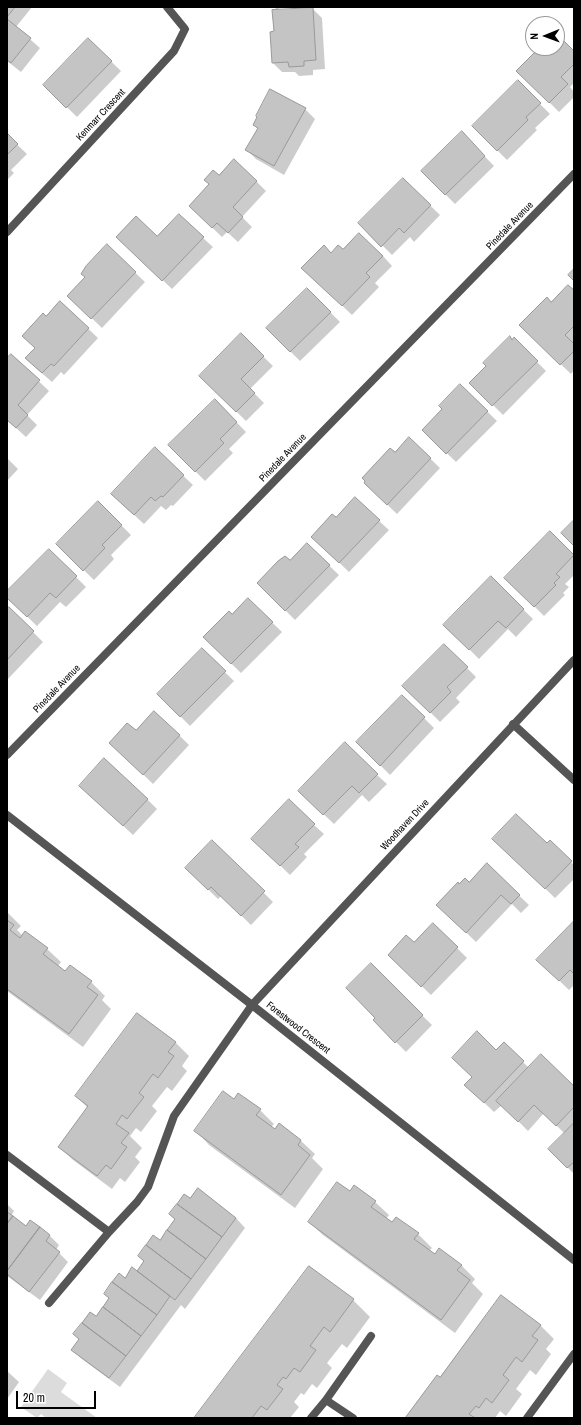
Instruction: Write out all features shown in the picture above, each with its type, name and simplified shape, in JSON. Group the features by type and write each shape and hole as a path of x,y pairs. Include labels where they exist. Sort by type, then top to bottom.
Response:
{"street":[{"name":"Kenmarr Crescent","path":"7,232 174,51 185,29 167,7"},
{"name":"Pinedale Avenue","path":"7,755 574,174"},
{"name":"Woodhaven Drive","path":"49,1303 109,1232 137,1202 148,1187 174,1116 252,1005 574,660"},
{"path":"513,724 574,780"},
{"name":"Forestwood Crescent","path":"7,815 252,1005 574,1260"},
{"path":"7,1155 109,1232"},
{"path":"311,1418 326,1400 371,1336"},
{"path":"527,1418 574,1354"},
{"path":"326,1400 353,1418"}],"shaded area":[{"path":"48,1369 67,1383 61,1392 97,1418 46,1418 41,1414 37,1418 21,1407"}],"building":[{"path":"7,7 15,7 7,17"},
{"path":"313,8 316,60 304,61 304,66 289,67 288,62 272,63 270,32 274,31 272,10"},
{"path":"7,19 31,38 11,63 7,60"},
{"path":"88,38 112,61 66,108 43,85"},
{"path":"565,42 574,51 574,64 561,77 568,84 549,103 516,71 531,56 565,56"},
{"path":"518,80 541,103 526,117 528,120 497,151 472,126"},
{"path":"270,89 306,108 274,166 245,150 258,128 253,125"},
{"path":"462,131 485,156 445,195 421,171"},
{"path":"7,133 18,144 7,155"},
{"path":"234,159 257,181 233,207 243,217 228,233 217,223 212,228 189,206 209,184 204,180 213,170 219,175"},
{"path":"403,178 431,205 404,233 399,228 381,247 358,223"},
{"path":"179,214 204,237 162,281 116,237 136,216 157,236"},
{"path":"359,233 383,256 366,273 370,277 342,306 301,268 324,245 331,253 338,245 343,249"},
{"path":"107,244 136,272 91,319 67,296 85,277 81,274 86,266"},
{"path":"574,269 574,281 568,275"},
{"path":"568,285 574,290 574,326 565,335 574,344 574,351 560,365 519,325 547,297 551,302"},
{"path":"307,288 331,312 290,352 266,328"},
{"path":"60,301 89,328 54,366 51,364 42,373 25,358 35,348 22,336 43,313 46,316"},
{"path":"241,333 264,356 241,379 255,393 236,412 199,376"},
{"path":"510,336 512,340 514,337 538,361 492,406 469,383 486,366 483,363"},
{"path":"11,354 40,380 18,405 28,415 16,428 7,420 7,358"},
{"path":"460,384 488,411 446,454 422,430 442,409 439,406"},
{"path":"215,399 237,422 220,439 224,443 195,472 168,445"},
{"path":"409,437 431,458 387,505 364,483 365,481 362,478 390,448 395,452"},
{"path":"155,447 184,475 163,497 161,496 155,501 151,497 134,515 111,494"},
{"path":"355,497 380,520 339,563 311,537 332,514 336,517"},
{"path":"98,501 122,525 102,545 105,548 83,571 56,544"},
{"path":"574,520 574,546 561,533"},
{"path":"550,531 574,555 556,574 560,577 554,583 556,585 534,607 504,578"},
{"path":"307,543 330,565 285,611 257,583 278,561 285,556 290,560"},
{"path":"49,549 77,576 56,598 50,593 27,617 7,598 7,591"},
{"path":"491,576 524,609 506,628 498,621 469,650 443,625"},
{"path":"248,598 273,622 231,664 203,637 229,611 232,614"},
{"path":"9,607 34,631 7,660 7,609"},
{"path":"444,644 468,667 447,687 451,692 430,713 402,686"},
{"path":"202,648 226,671 180,717 157,694"},
{"path":"402,695 425,717 380,766 356,742"},
{"path":"154,711 180,735 143,775 109,743 127,723 136,730"},
{"path":"345,742 378,774 359,793 352,786 323,815 298,791"},
{"path":"104,758 148,799 123,826 79,786"},
{"path":"289,799 315,824 295,844 299,847 280,866 251,839"},
{"path":"516,814 547,843 550,840 572,861 545,889 492,839"},
{"path":"212,840 265,891 241,916 211,887 208,890 185,868"},
{"path":"487,863 520,895 511,904 501,895 466,933 436,905 458,882 459,884 465,878 469,882"},
{"path":"7,920 14,925 10,930 20,938 25,931 48,948 43,954 65,971 70,965 92,981 87,987 98,995 69,1034 7,989"},
{"path":"574,921 574,974 570,970 559,981 536,960"},
{"path":"433,923 458,947 421,987 388,955 406,935 414,942"},
{"path":"371,963 423,1015 395,1043 373,1020 375,1018 346,988"},
{"path":"137,1013 176,1042 168,1052 174,1056 158,1078 153,1074 139,1093 144,1097 127,1119 122,1115 116,1124 129,1133 121,1143 127,1147 111,1169 106,1165 97,1176 58,1147 88,1106 75,1096"},
{"path":"477,1031 496,1050 504,1042 524,1061 484,1103 464,1085 472,1077 452,1058"},
{"path":"541,1054 574,1086 574,1107 556,1126 534,1105 518,1122 496,1101"},
{"path":"223,1091 234,1099 238,1093 261,1109 256,1115 275,1129 279,1123 301,1140 298,1145 310,1155 281,1195 194,1131"},
{"path":"574,1123 574,1162 567,1168 548,1149"},
{"path":"337,1182 350,1191 354,1185 376,1201 371,1207 392,1222 396,1217 419,1233 414,1239 435,1254 439,1248 462,1265 457,1270 470,1280 441,1320 308,1222"},
{"path":"198,1188 236,1218 222,1237 177,1204 184,1194 190,1198"},
{"path":"177,1204 222,1237 206,1259 167,1230 175,1219 169,1214"},
{"path":"7,1212 13,1216 7,1224"},
{"path":"13,1216 26,1226 30,1220 40,1227 7,1271 7,1224"},
{"path":"40,1227 50,1235 46,1241 60,1252 29,1292 7,1274 7,1271"},
{"path":"167,1230 206,1259 191,1279 146,1245 153,1235 160,1240"},
{"path":"146,1245 191,1279 175,1300 137,1271 144,1261 138,1256"},
{"path":"309,1266 354,1299 330,1332 324,1327 310,1346 316,1350 300,1372 294,1368 286,1379 283,1377 277,1385 283,1389 267,1410 261,1406 252,1418 194,1418"},
{"path":"132,1267 170,1296 157,1315 112,1282 119,1273 125,1278"},
{"path":"112,1282 157,1315 141,1336 103,1307 109,1298 104,1294"},
{"path":"501,1295 541,1325 532,1336 538,1340 522,1362 516,1357 503,1375 509,1380 492,1403 486,1398 479,1408 476,1406 469,1414 475,1418 405,1418 437,1375 440,1377"},
{"path":"103,1307 141,1336 126,1356 82,1323 90,1312 96,1316"},
{"path":"82,1323 126,1356 109,1378 71,1350 79,1339 73,1334"}]}
